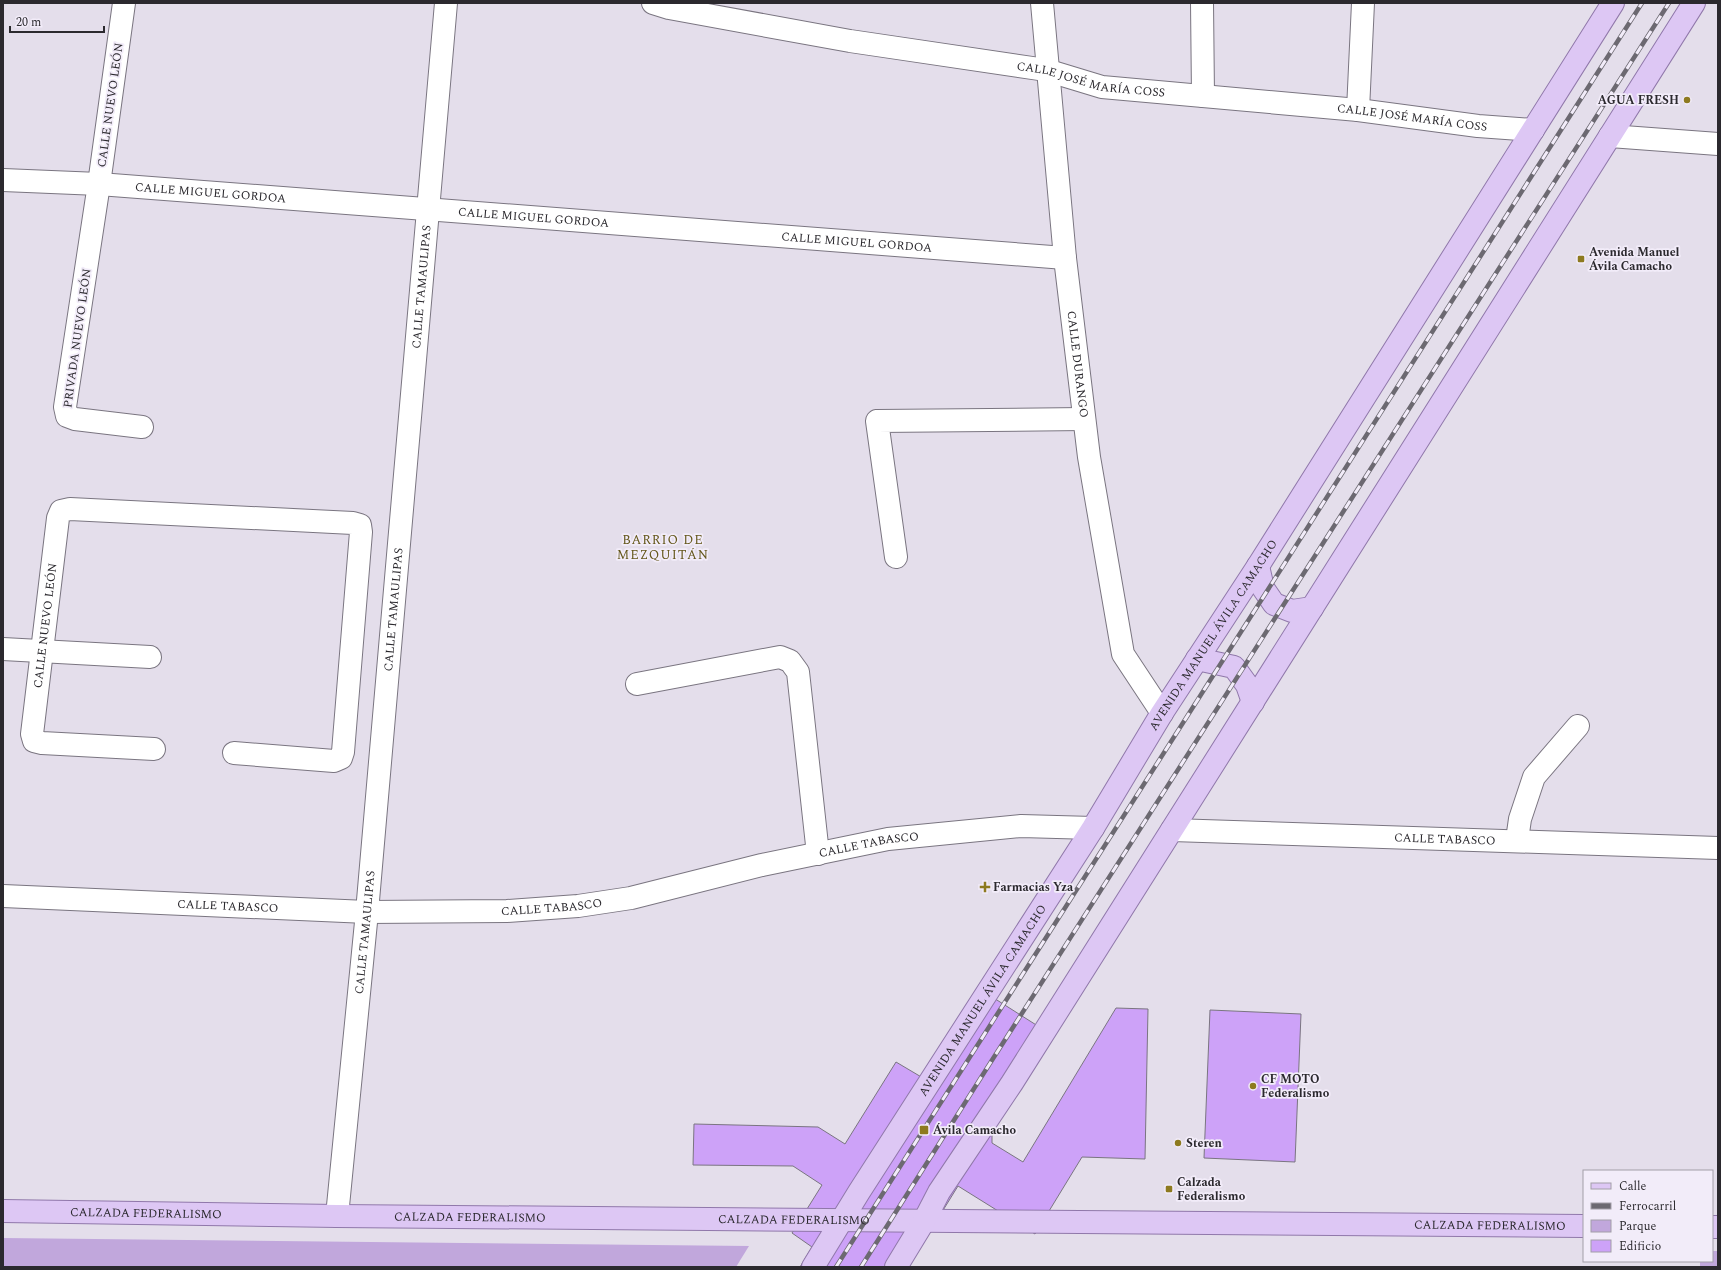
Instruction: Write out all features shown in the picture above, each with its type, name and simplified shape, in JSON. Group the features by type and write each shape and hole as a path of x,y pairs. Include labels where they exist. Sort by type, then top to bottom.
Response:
{"main road":[{"name":"AVENIDA MANUEL ÁVILA CAMACHO","path":"813,1267 859,1192 1093,828 1162,713 1258,566 1613,3"},
{"path":"896,1267 924,1221 939,1192 1012,1082 1694,3"},
{"path":"1258,566 1263,588 1274,604 1292,610 1312,608"},
{"path":"1197,659 1234,667 1247,685 1253,702"},
{"name":"CALZADA FEDERALISMO","path":"3,1211 337,1216 1583,1226"}],"street":[{"name":"CALLE NUEVO LEÓN","path":"99,184 124,3"},
{"name":"CALLE TAMAULIPAS","path":"337,1216 367,912 446,3"},
{"name":"CALLE JOSÉ MARÍA COSS","path":"653,3 669,8 850,41 1046,70 1102,87 1358,110 1478,126 1533,130"},
{"name":"CALLE DURANGO","path":"1042,3 1046,70 1064,258 1089,457 1123,654 1162,713"},
{"path":"1202,3 1203,96"},
{"path":"1358,110 1363,3"},
{"path":"1610,136 1718,144"},
{"name":"CALLE MIGUEL GORDOA","path":"3,180 99,184 1064,258"},
{"name":"PRIVADA NUEVO LEÓN","path":"99,184 65,407 67,416 75,419 142,427"},
{"path":"896,557 877,421 1084,419"},
{"name":"CALLE NUEVO LEÓN","path":"154,749 42,743 34,741 32,734 58,518 61,511 70,509 354,523 360,525 361,532 343,752 341,758 334,761 234,753"},
{"path":"3,649 150,657"},
{"path":"637,684 780,657 790,661 798,672 818,854"},
{"path":"1517,840 1520,819 1534,777 1578,726"},
{"name":"CALLE TABASCO","path":"3,896 367,912 507,911 578,906 631,898 755,867 888,839 1021,826 1093,828"},
{"name":"CALLE TABASCO","path":"1172,830 1517,840 1718,848"}],"green space":[{"path":"3,1238 749,1246 736,1267 3,1267"},
{"path":"1713,1251 1718,1251 1718,1267 1700,1267 1700,1262 1713,1262"}],"building":[{"name":"Ávila Camacho","path":"978,988 1052,1035 992,1133 992,1143 1023,1162 1116,1008 1148,1009 1145,1159 1082,1157 1035,1234 958,1186 908,1267 800,1267 812,1247 792,1233 822,1185 793,1166 693,1165 694,1124 818,1127 845,1144 896,1062 923,1078"},
{"name":"CF MOTO Federalismo","path":"1210,1010 1301,1014 1295,1162 1204,1158"}],"railway":[{"path":"836,1267 1642,3"},
{"path":"861,1267 1669,3"}],"place":[{"name":"AGUA FRESH","path":"1687,100"},
{"name":"Avenida Manuel Ávila Camacho","path":"1581,259"},
{"name":"Farmacias Yza","path":"985,887"},
{"name":"CF MOTO Federalismo","path":"1253,1086"},
{"name":"Ávila Camacho","path":"924,1130"},
{"name":"Steren","path":"1178,1143"},
{"name":"Calzada Federalismo","path":"1169,1189"}],"district":[{"name":"BARRIO DE MEZQUITÁN","path":"663,546"}]}
